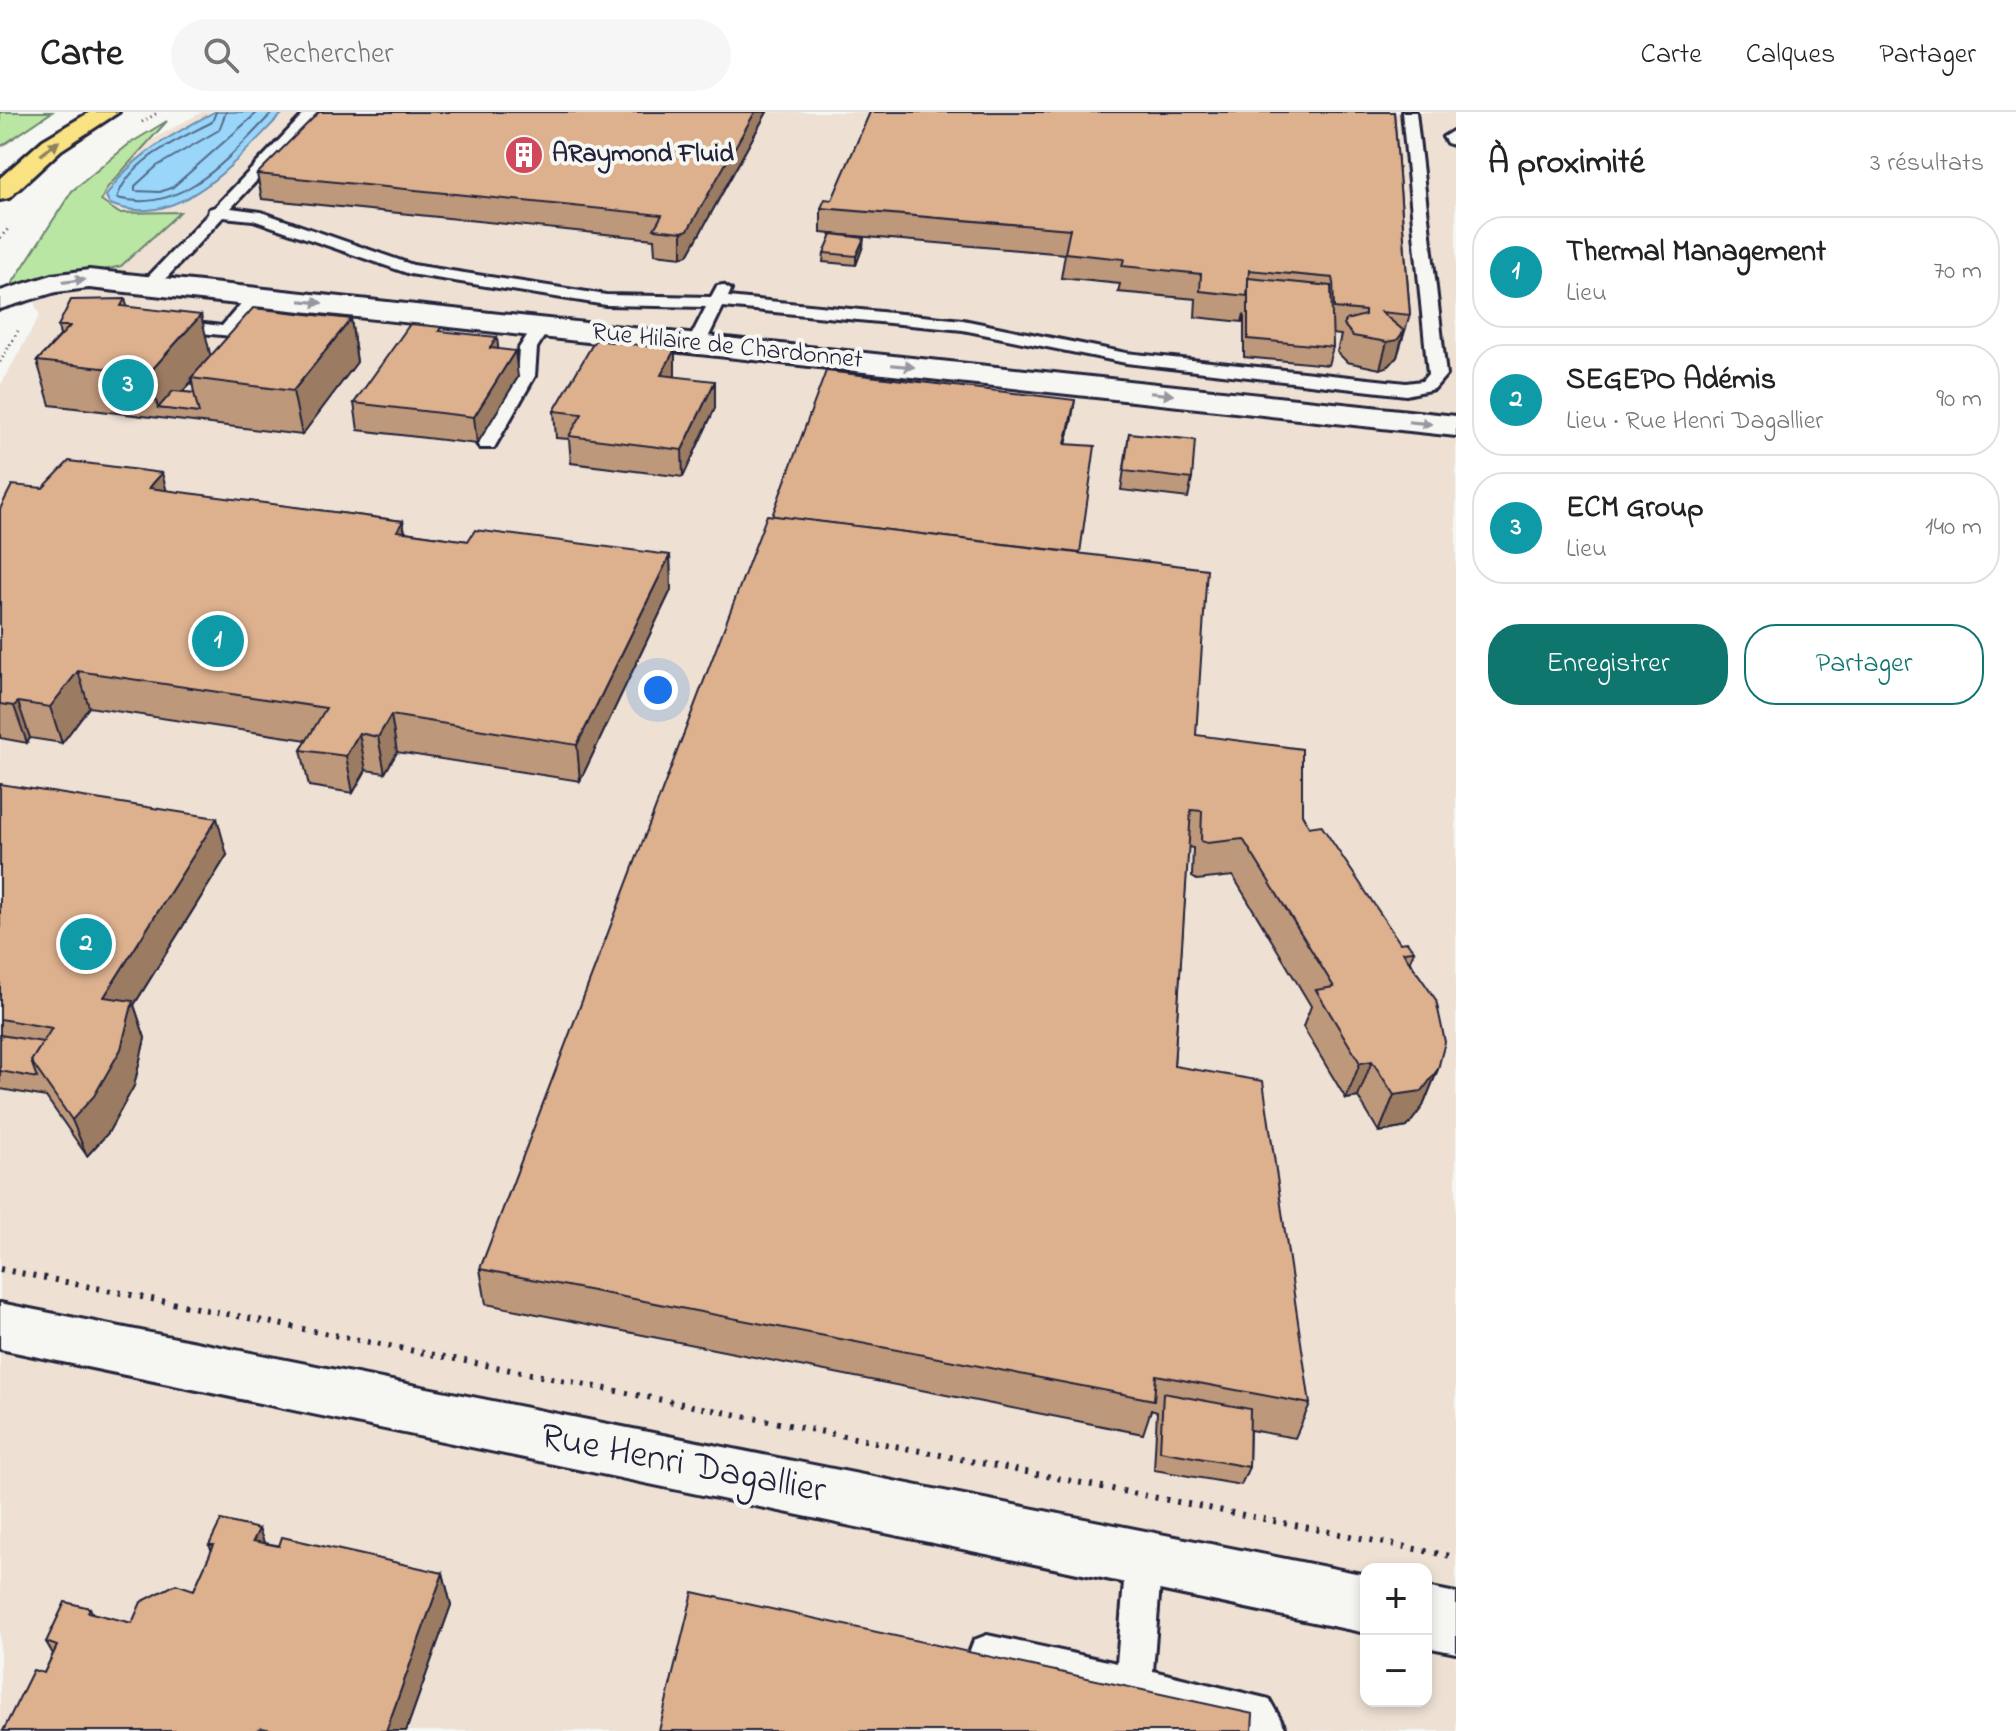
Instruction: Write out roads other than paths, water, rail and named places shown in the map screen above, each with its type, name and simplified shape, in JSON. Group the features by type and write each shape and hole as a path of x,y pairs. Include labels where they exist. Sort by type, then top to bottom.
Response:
{"highway":[{"path":"15,145 65,112"},
{"path":"0,192 52,145 107,112"}],"street":[{"name":"Rue Hilaire de Chardonnet","path":"0,300 52,284 89,279 1456,426"},
{"name":"Rue Henri Dagallier","path":"0,1326 1360,1603"},
{"path":"1432,1618 1456,1623"}],"lane":[{"path":"150,285 215,212 314,112"},
{"path":"215,212 255,215 410,269 606,300 720,296 758,303 963,325 1126,358 1406,389 1428,385 1437,375 1409,112"},
{"path":"226,332 257,296"},
{"path":"696,344 720,296"},
{"path":"148,323 287,339"},
{"path":"487,444 526,376 528,348 541,327"},
{"path":"1134,1685 1144,1559"},
{"path":"987,1653 1256,1712 1268,1731"}],"water":[{"path":"214,112 284,112 228,168 184,199 161,208 136,210 110,204 106,196 128,168 169,138"}],"place":[{"name":"ARaymond Fluid","path":"524,155"},
{"name":"ECM Group","path":"128,385"},
{"name":"Thermal Management","path":"218,641"},
{"name":"SEGEPO Adémis","path":"86,944"}]}
